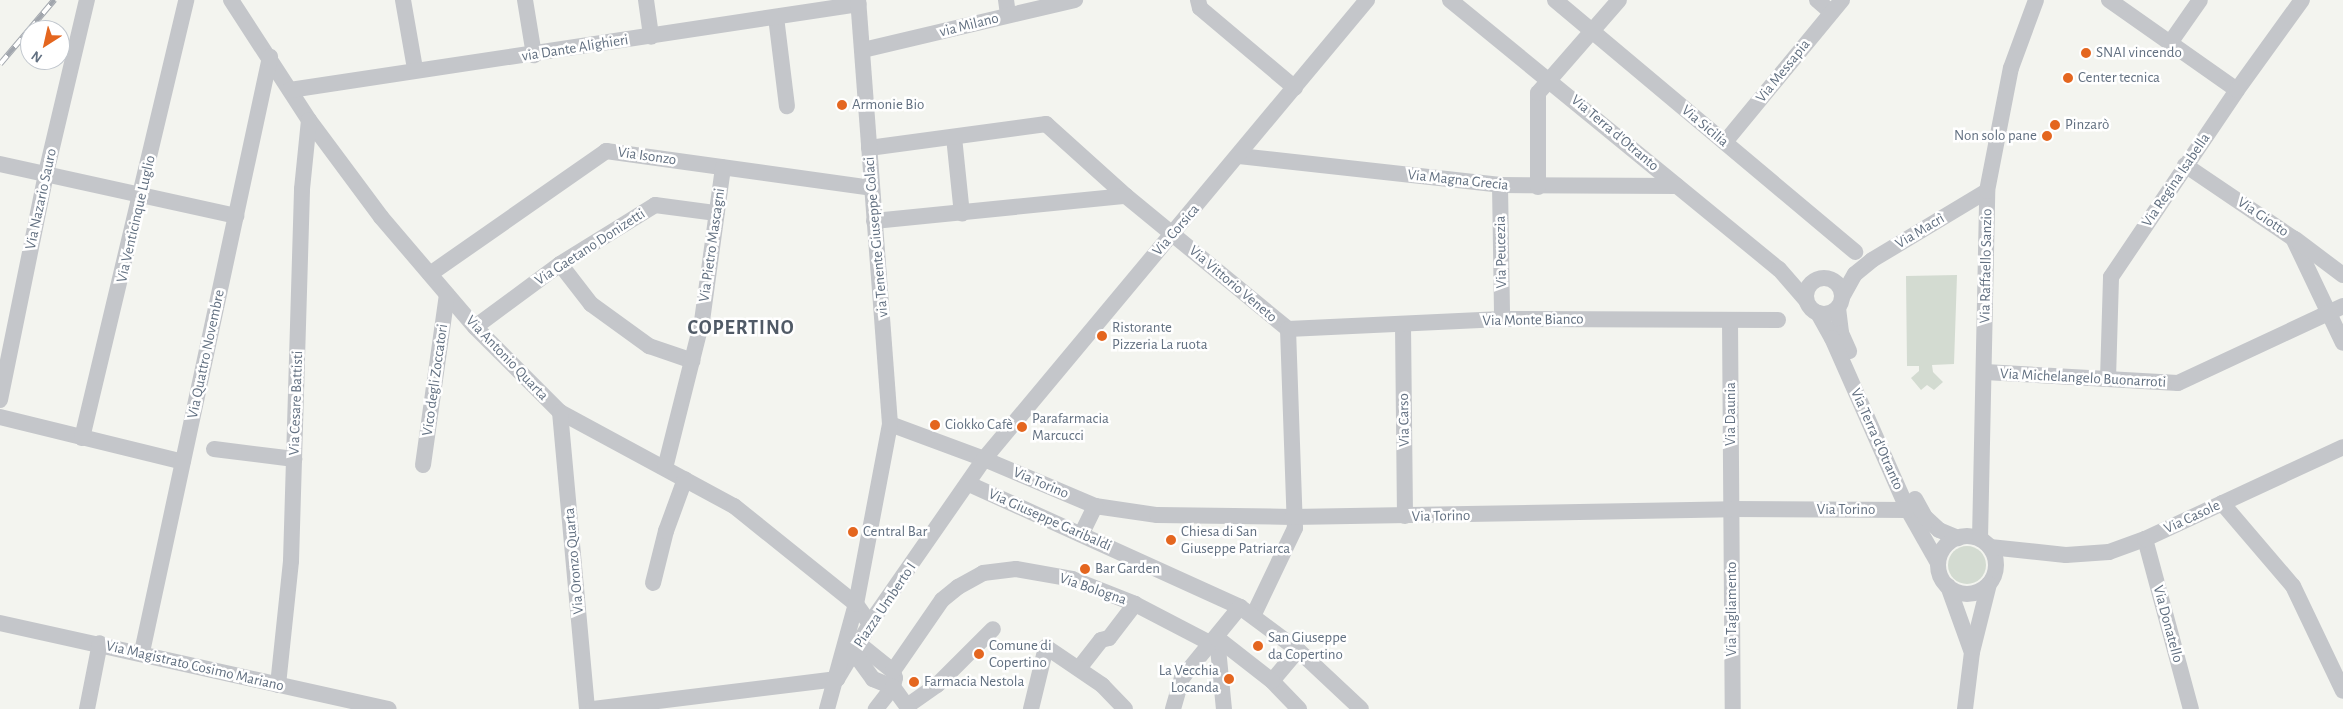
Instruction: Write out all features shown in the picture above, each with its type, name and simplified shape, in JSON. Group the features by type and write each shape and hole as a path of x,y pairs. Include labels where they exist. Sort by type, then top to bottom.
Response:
{"street":[{"name":"Via Nazario Sauro","path":"0,400 46,173 87,0"},
{"name":"Via Venticinque Luglio","path":"82,438 142,195 186,0"},
{"name":"Via Antonio Quarta","path":"231,0 270,57 309,120 381,217 475,327 560,412 734,506 857,598 870,624"},
{"path":"403,0 415,69"},
{"path":"525,0 534,55"},
{"path":"646,0 651,37"},
{"name":"via Milano","path":"863,50 1007,8 1075,0"},
{"path":"1198,0 1200,8 1295,88"},
{"name":"Via Corsica","path":"984,459 1172,233 1239,156 1367,0"},
{"name":"Via Terra d'Otranto","path":"1450,0 1552,80 1778,269 1806,300"},
{"name":"Via Sicilia","path":"1555,0 1855,252"},
{"path":"1538,187 1538,93 1552,80 1619,0"},
{"path":"1816,0 1836,6"},
{"name":"Via Raffaello Sanzio","path":"1985,543 1987,191 2011,68 2036,0"},
{"path":"2109,0 2237,90"},
{"path":"2170,43 2200,0"},
{"name":"Via Regina Isabella","path":"2108,379 2111,278 2185,165 2302,0"},
{"name":"via Dante Alighieri","path":"290,90 415,69 534,55 651,37 858,2"},
{"name":"via Tenente Giuseppe Colaci","path":"858,2 890,424"},
{"name":"Via Messapia","path":"1725,142 1836,6"},
{"path":"776,17 787,106"},
{"name":"Via Quattro Novembre","path":"142,652 270,57"},
{"name":"Via Cesare Battisti","path":"278,685 291,561 302,189 309,120"},
{"name":"Via Vittorio Veneto","path":"869,148 1046,124 1126,196 1288,330 1292,517 1295,528 1247,610 1214,640 1182,678 1173,709"},
{"path":"954,137 962,214"},
{"name":"Via Isonzo","path":"430,274 606,151 871,188"},
{"name":"Via Magna Grecia","path":"1239,156 1500,185 1538,187 1678,186"},
{"path":"0,164 236,216"},
{"name":"Via Giotto","path":"2185,165 2293,238 2336,310 2343,343"},
{"name":"Via Pietro Mascagni","path":"665,468 702,322 723,167"},
{"name":"Via Peucezia","path":"1500,185 1502,319"},
{"name":"Via Macrì","path":"1831,279 1854,274 1987,191"},
{"path":"874,221 962,214 1126,196"},
{"name":"Via Gaetano Donizetti","path":"475,327 560,264 655,205 716,213"},
{"path":"2293,238 2343,274"},
{"path":"560,264 598,310 650,346 693,360"},
{"name":"Via Terra d'Otranto","path":"1778,269 1814,281"},
{"path":"1840,302 1840,286 1831,279 1814,281 1807,289 1806,300 1818,313 1829,314 1840,302 1854,274"},
{"name":"Vico degli Zoccatori","path":"423,466 448,295"},
{"name":"Via Terra d'Otranto","path":"1840,302 1841,333 1918,505 1925,518 1940,530 1958,538"},
{"name":"Via Michelangelo Buonarroti","path":"1985,372 2178,383 2336,310"},
{"name":"Via Terra d'Otranto","path":"1818,313 1832,338 1908,510 1938,563"},
{"name":"Via Monte Bianco","path":"1288,330 1502,319 1778,320"},
{"name":"Via Daunia","path":"1730,320 1732,509"},
{"name":"Via Carso","path":"1403,325 1405,516"},
{"name":"Via Oronzo Quarta","path":"560,412 587,709"},
{"path":"0,417 183,462"},
{"path":"890,424 984,459"},
{"name":"Piazza Umberto I","path":"852,647 857,598 890,424"},
{"name":"Via Casole","path":"1985,543 2033,553 2109,552 2144,539 2343,447"},
{"path":"214,449 294,460"},
{"name":"Piazza Umberto I","path":"826,709 852,647 969,484 984,459"},
{"name":"Via Torino","path":"984,459 1095,506 1157,515 1292,517 1732,509 1908,510"},
{"path":"653,584 666,531 685,479"},
{"name":"Via Giuseppe Garibaldi","path":"969,484 1082,533 1247,610 1298,650 1361,709"},
{"path":"2222,503 2293,586 2343,691"},
{"path":"1082,533 1095,506"},
{"name":"Via Tagliamento","path":"1732,509 1733,709"},
{"path":"1965,709 1972,652 1992,577 1985,543 1958,538 1942,550 1938,563 1940,576 1948,586 1972,652"},
{"name":"Via Donatello","path":"2144,539 2191,709"},
{"name":"Via Casole","path":"1992,577 2002,564 2033,553"},
{"name":"Via Bologna","path":"876,709 942,600 958,587 984,574 1016,569 1072,579 1135,604 1214,640 1272,681 1298,709"},
{"path":"1948,586 1969,594 1992,577"},
{"path":"857,598 881,607"},
{"path":"1080,667 1101,640 1109,638 1135,604"},
{"name":"Via Magistrato Cosimo Mariano","path":"0,622 142,652 278,685 325,702 389,709"},
{"path":"852,647 873,679 893,679 908,707 937,685 993,629"},
{"path":"1214,640 1224,709"},
{"path":"87,709 100,643"},
{"path":"1031,709 1046,647 1080,667 1122,708"},
{"path":"1272,681 1298,650"},
{"path":"594,709 696,703 837,679"}],"shaded area":[{"path":"1957,275 1954,364 1932,365 1933,372 1943,382 1934,390 1927,385 1921,390 1911,378 1919,371 1919,366 1907,366 1906,276"},
{"path":"1967,546 1980,552 1986,565 1980,578 1967,584 1954,578 1948,565 1954,552"}],"railway":[{"path":"0,64 54,0"}],"place":[{"name":"SNAI vincendo","path":"2086,53"},
{"name":"Center tecnica","path":"2068,78"},
{"name":"Armonie Bio","path":"842,105"},
{"name":"Pinzarò","path":"2055,125"},
{"name":"Non solo pane","path":"2047,136"},
{"name":"Ristorante Pizzeria La ruota","path":"1102,336"},
{"name":"Ciokko Cafè","path":"935,425"},
{"name":"Parafarmacia Marcucci","path":"1022,427"},
{"name":"Central Bar","path":"853,532"},
{"name":"Chiesa di San Giuseppe Patriarca","path":"1171,540"},
{"name":"Bar Garden","path":"1085,569"},
{"name":"San Giuseppe da Copertino","path":"1258,646"},
{"name":"Comune di Copertino","path":"979,654"},
{"name":"La Vecchia Locanda","path":"1229,679"},
{"name":"Farmacia Nestola","path":"914,682"}],"district":[{"name":"COPERTINO","path":"741,328"}]}
